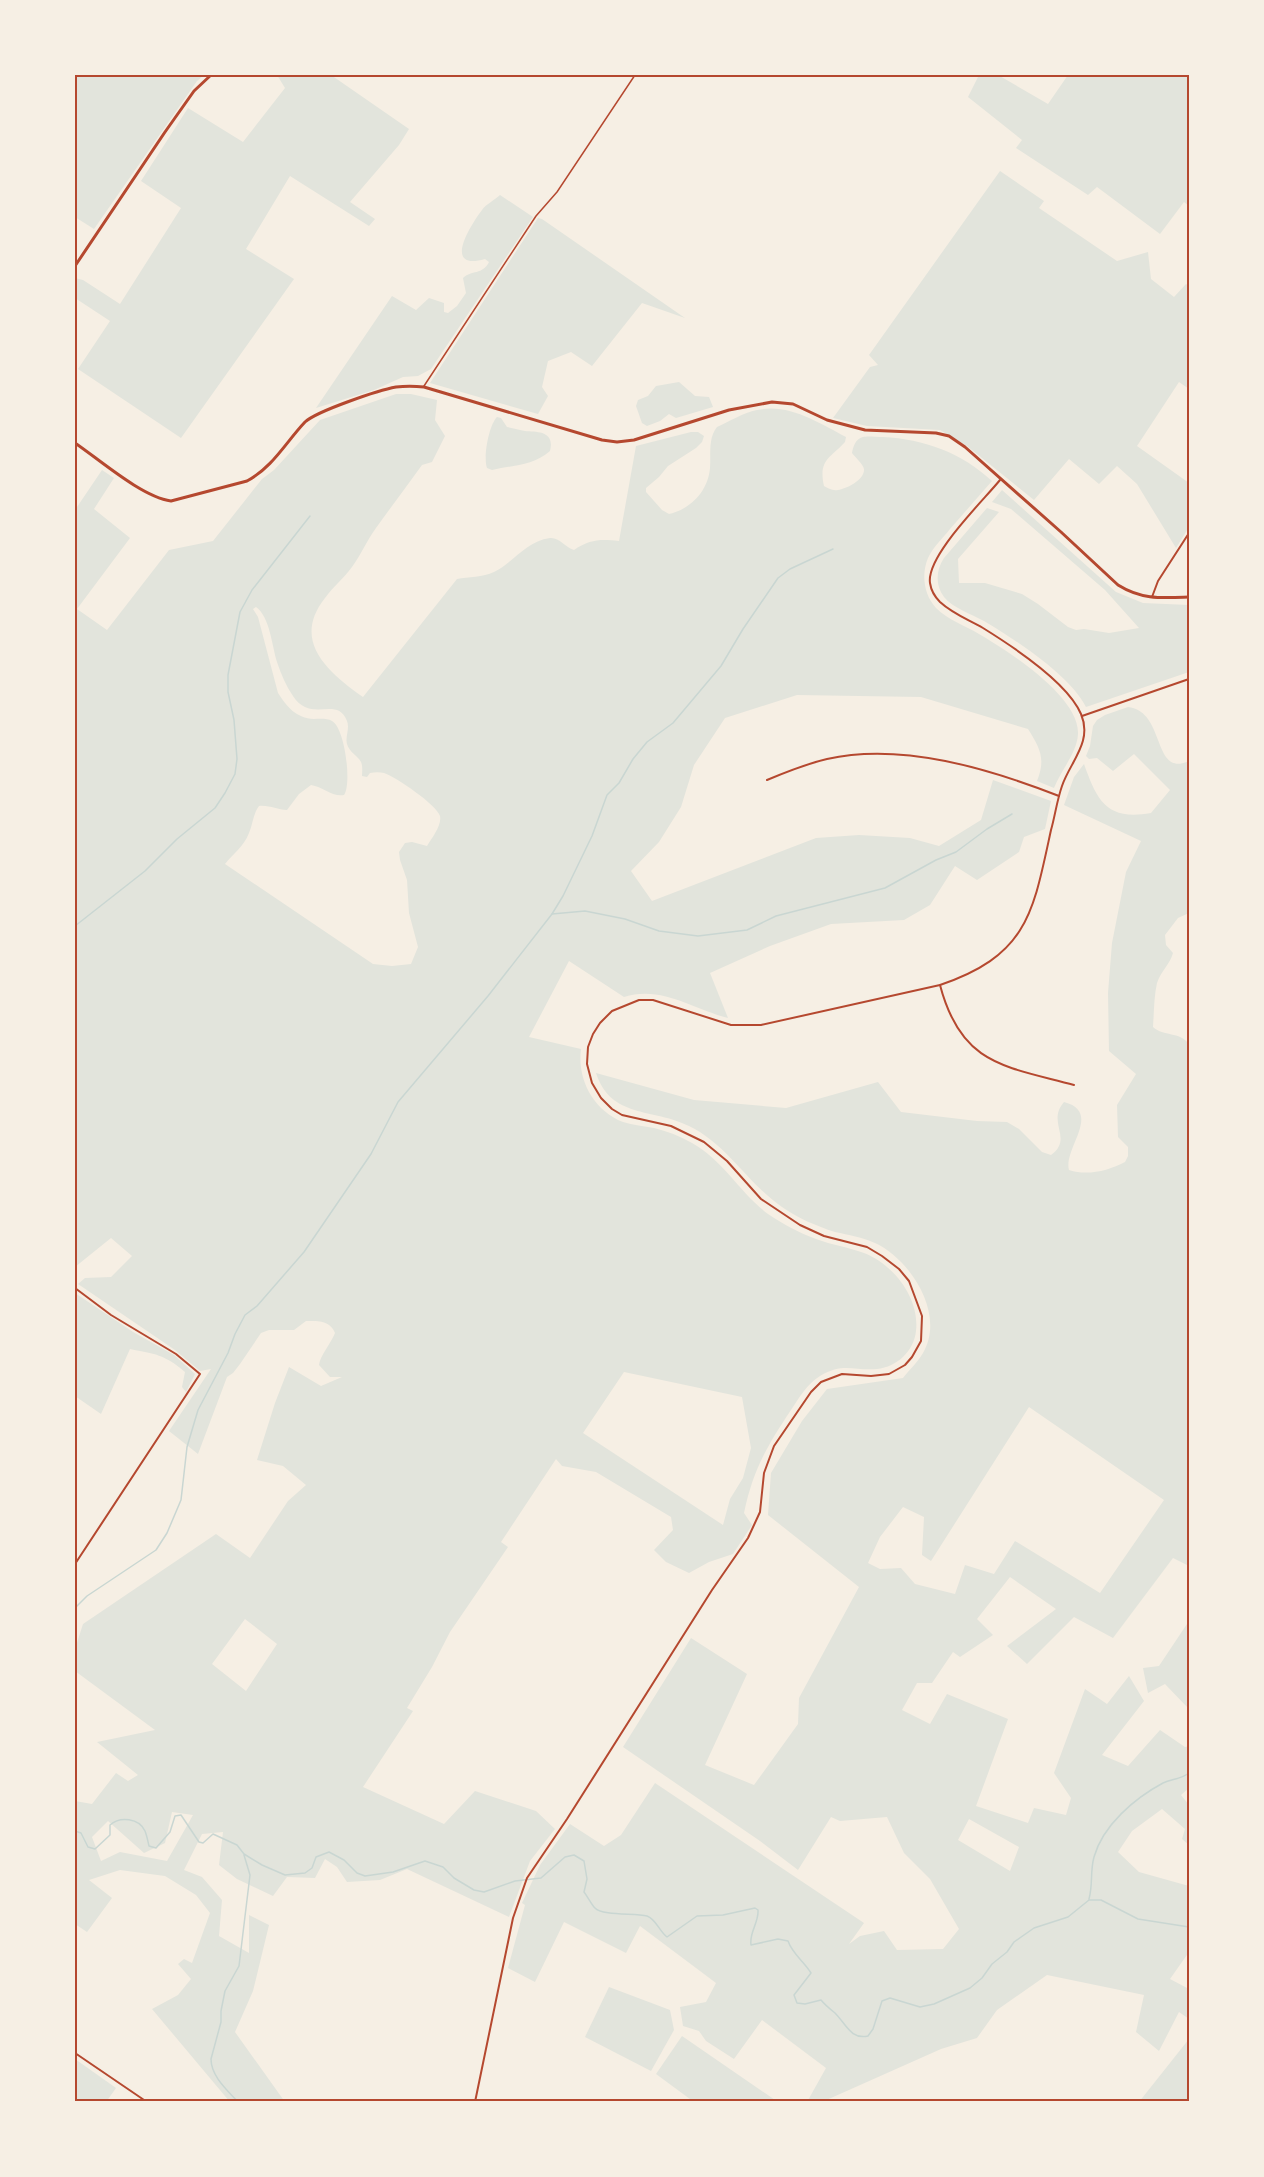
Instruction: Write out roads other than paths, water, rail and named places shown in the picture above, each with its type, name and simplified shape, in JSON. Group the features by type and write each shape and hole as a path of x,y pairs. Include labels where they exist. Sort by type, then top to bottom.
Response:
{"street":[{"path":"75,266 181,109 201,83 211,75"},
{"path":"75,442 143,490 161,500 171,501 247,481 259,475 280,455 311,417 393,387 424,387 602,440 617,442 634,440 729,410 781,402 801,407 827,420 865,430 936,433 949,436 1001,479 1118,585 1131,593 1152,597 1189,597"},
{"path":"475,2102 513,1918 534,1866 567,1820 712,1590 747,1539 760,1512 764,1473 774,1446 811,1392 821,1382 842,1374 871,1376 889,1374 905,1365 921,1341 922,1316 909,1281 899,1269 867,1247 824,1236 800,1226 778,1212 748,1187 717,1152 691,1134 654,1121 622,1115 612,1109 601,1098 592,1083 586,1064 588,1047 600,1023 612,1011 639,1000 662,1002 731,1026 761,1026 940,985 966,976 982,967 1011,942 1023,926 1037,894 1059,795 1067,774 1082,748 1085,728 1082,716 1066,693 1040,669 1007,643 950,610 939,601 932,591 930,570 943,547 1001,479"},
{"path":"1152,597 1158,581 1189,533"},
{"path":"1082,716 1189,679"},
{"path":"767,780 829,759 860,755 893,755 929,758 990,770 1059,795"},
{"path":"940,985 957,1029 974,1049 1006,1066 1074,1084"},
{"path":"75,1288 111,1315 176,1354 200,1374 75,1564"},
{"path":"75,2053 147,2102"}],"lane":[{"path":"424,387 536,216 556,192 635,75"}],"waterway":[{"path":"75,926 145,871 177,839 215,808 225,793 235,774 237,759 234,720 228,692 228,675 240,612 252,590 310,516"},
{"path":"75,1608 87,1596 156,1550 167,1533 181,1500 187,1447 198,1410 245,1315 257,1306 304,1252 371,1154 398,1102 488,996 552,914 592,836 607,795 619,783 633,759 647,742 673,723 721,666 778,578 790,569 833,549"},
{"path":"552,914 585,911 625,919 659,931 698,936 747,930 776,916 885,888 936,860 956,852 1012,814"},
{"path":"1089,1899 1094,1857 1098,1845 1112,1823 1152,1789 1189,1773"},
{"path":"75,1831 81,1833 88,1847 95,1849 110,1835 110,1825 114,1822 134,1821 146,1833 149,1846 156,1848 170,1832 175,1816 181,1815 199,1842 203,1843 213,1834 237,1845 244,1854 262,1865 285,1875 305,1873 312,1868 316,1857 329,1852 344,1860 357,1873 365,1876 393,1872 425,1861 443,1867 454,1878 474,1890 484,1892 515,1881 541,1878 565,1857 574,1855 584,1861 587,1879 584,1892 595,1908 604,1912 647,1916 667,1937 697,1916 723,1915 755,1908 758,1910 758,1915 751,1936 751,1945 778,1939 788,1941 811,1973 794,1995 797,2003 805,2004 821,2000 849,2030 862,2037 868,2036 873,2029 882,2001 890,1998 920,2007 934,2004 970,1988 982,1978 992,1964 1007,1952 1014,1942 1034,1928 1068,1917 1089,1900 1101,1900 1138,1919 1189,1927"},
{"path":"238,2102 217,2077 211,2059 221,2022 225,1991 239,1966 250,1875 244,1855"}]}
